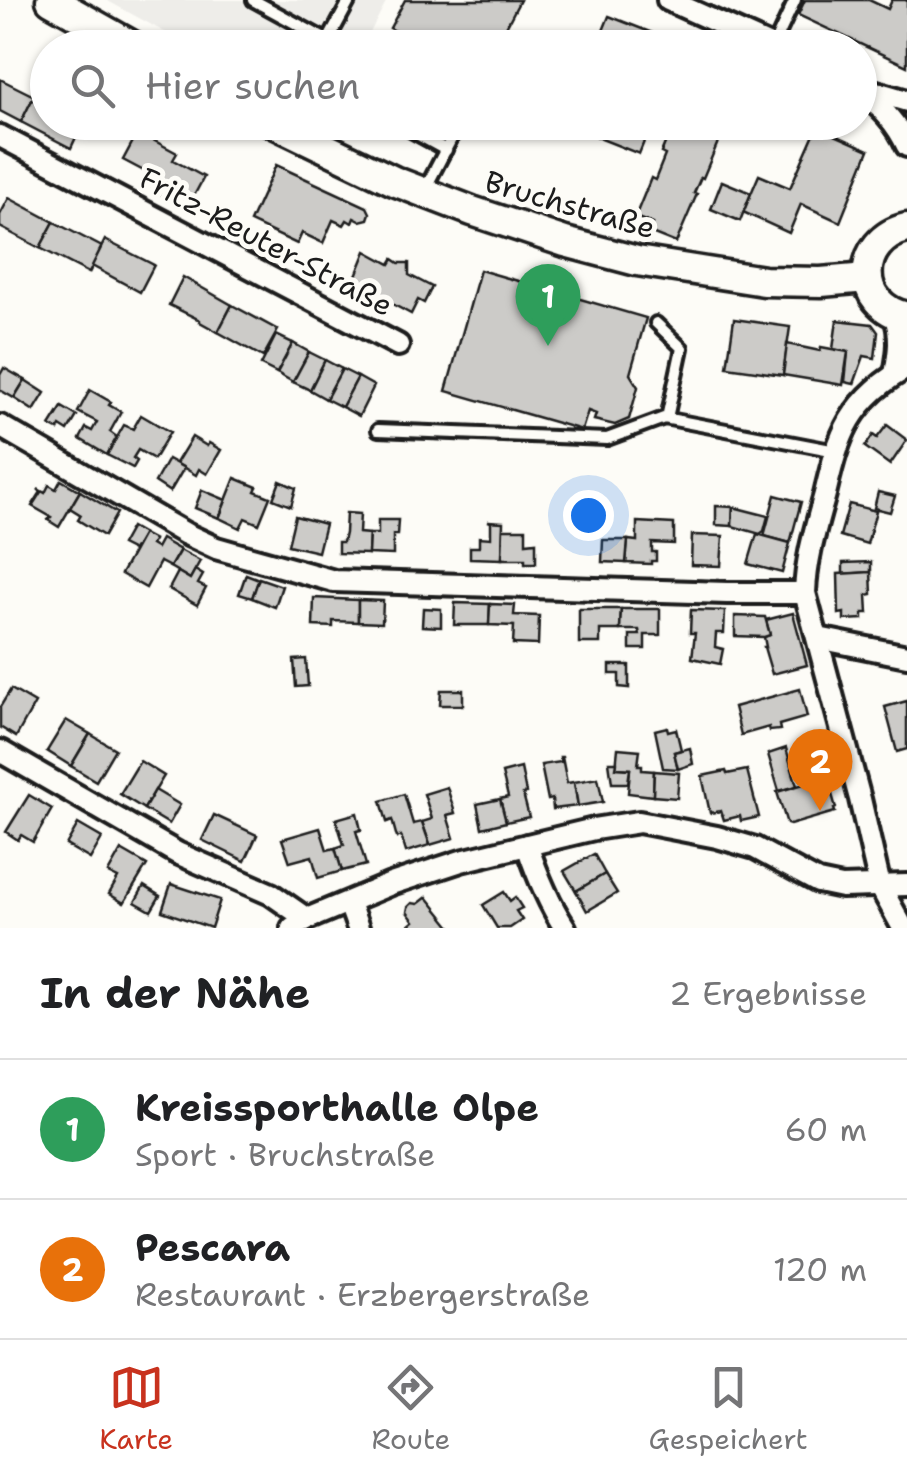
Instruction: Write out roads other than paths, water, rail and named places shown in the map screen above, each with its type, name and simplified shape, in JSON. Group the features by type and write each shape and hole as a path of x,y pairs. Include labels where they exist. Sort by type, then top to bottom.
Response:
{"main road":[{"path":"50,0 104,30"},
{"name":"Bruchstraße","path":"309,140 394,181 524,230 636,261 764,282 868,278"},
{"path":"901,316 881,306 872,293 868,264 880,241 891,232 907,228"}],"street":[{"path":"668,0 735,30"},
{"path":"877,93 907,101"},
{"path":"877,104 898,126 907,146"},
{"name":"Fritz-Reuter-Straße","path":"0,136 398,345"},
{"path":"901,316 901,371 856,411 841,438 809,553 806,594 880,886 903,928"},
{"path":"0,426 186,534 216,548 334,582 806,594"},
{"path":"818,638 907,656"},
{"path":"0,751 177,854 271,894 299,923 391,884 461,861 639,822 756,848 818,882 842,887 907,885"},
{"path":"528,845 536,874 564,928"},
{"path":"348,903 358,928"}],"lane":[{"path":"252,0 302,30"},
{"path":"334,30 350,0"},
{"path":"781,30 795,0"},
{"path":"428,140 446,150"},
{"path":"423,192 451,140"},
{"path":"656,323 682,348 668,418"},
{"path":"378,430 606,440 668,418 837,452"}],"place":[{"name":"Kreissporthalle Olpe","path":"548,346"},
{"name":"Pescara","path":"820,811"}]}
